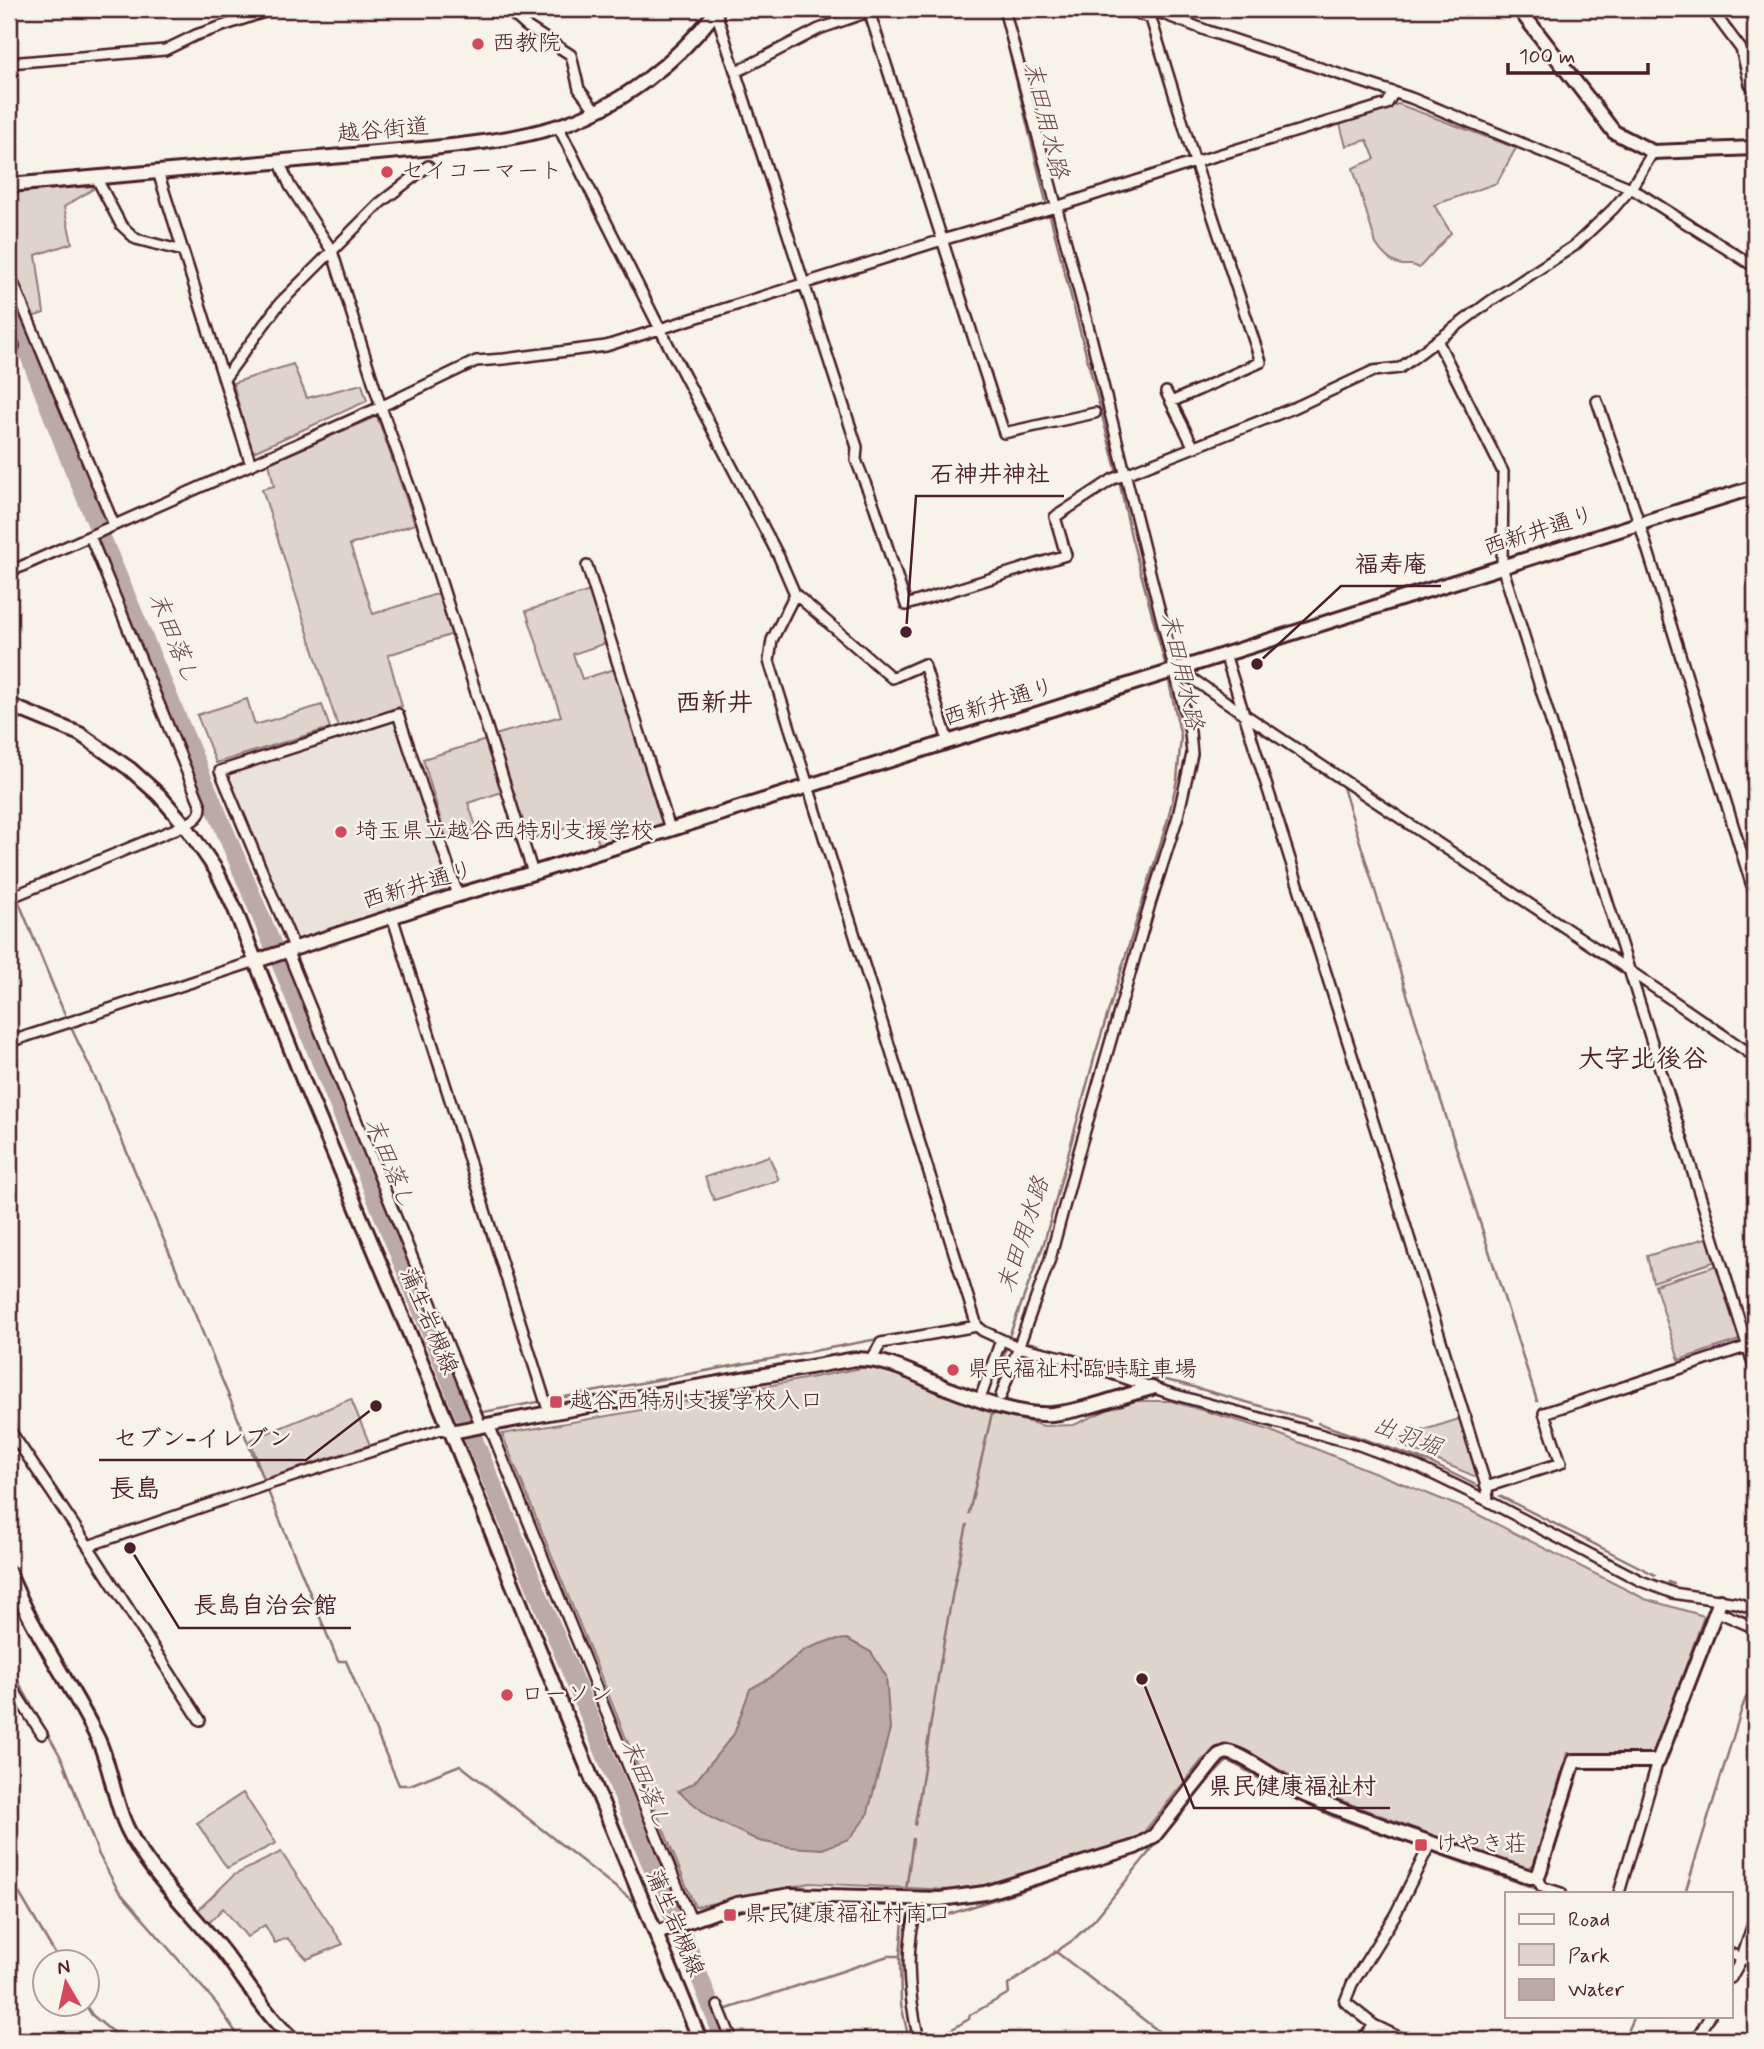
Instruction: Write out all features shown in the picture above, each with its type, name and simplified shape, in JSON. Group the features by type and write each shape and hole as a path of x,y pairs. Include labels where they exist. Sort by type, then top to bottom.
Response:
{"street":[{"path":"9,62 165,50 196,35 273,9"},
{"path":"507,9 526,26 570,55 579,89 596,111"},
{"path":"1001,1396 1050,1259 1077,1155 1178,816 1192,754 1179,669 1004,9"},
{"path":"1126,9 1150,12 1394,92 1519,141 1631,188 1755,267"},
{"path":"1519,9 1614,132 1653,152 1755,148"},
{"path":"1711,9 1741,49 1750,84 1755,90"},
{"path":"717,10 857,447 856,460 876,508 906,605 1066,555 1055,517 1113,479 1296,407 1373,371 1400,368 1489,302 1574,246 1631,188 1653,152"},
{"name":"越谷街道","path":"9,185 491,141 558,126 596,111 631,90 672,60 717,10"},
{"path":"736,72 819,29 873,10 942,240 1004,433 1095,413"},
{"path":"1150,12 1195,162 1261,362 1171,402"},
{"path":"9,572 381,407 476,360 606,346 1387,104 1394,92"},
{"path":"558,126 779,557 795,594 892,678 924,664 948,741"},
{"path":"279,162 290,186 332,251 381,407 422,522 533,873"},
{"path":"224,379 280,303 380,203 428,166"},
{"path":"158,172 251,465"},
{"path":"96,177 121,225 136,239 183,251"},
{"path":"9,273 114,526"},
{"path":"9,331 15,346"},
{"path":"1437,340 1503,472 1502,566 1752,1345 1755,1370"},
{"path":"1166,392 1193,446"},
{"path":"1597,401 1639,522 1755,896"},
{"name":"西新井通り","path":"256,961 1755,487"},
{"path":"9,898 186,825 201,812 201,806 90,536"},
{"path":"587,566 670,830"},
{"path":"795,594 772,640 769,661 978,1326 983,1331 1018,1347 1090,1365 1152,1388 1359,1445 1418,1467 1641,1581 1718,1606 1755,1628"},
{"path":"1225,654 1378,1137 1486,1487 1488,1501"},
{"path":"1179,669 1755,1057"},
{"name":"蒲生岩槻線","path":"9,705 80,734 145,782 186,825 216,870 234,907 700,2040"},
{"path":"458,895 398,714 220,771 485,1425 691,1920"},
{"path":"392,916 549,1413"},
{"path":"9,1042 256,961"},
{"path":"872,1359 881,1343 978,1326"},
{"path":"980,1399 1001,1340"},
{"path":"1486,1487 1561,1463 1544,1413 1752,1345"},
{"path":"88,1546 441,1429 451,1432 836,1361 872,1359 889,1363 953,1390 1032,1413 1070,1411 1152,1388"},
{"path":"9,1429 200,1720"},
{"path":"9,1573 21,1604 40,1633 98,1739 126,1826 138,1847 153,1870 190,1911 271,2016 294,2040"},
{"path":"1718,1606 1737,1603 1755,1609"},
{"path":"1619,1892 1658,1761 1718,1606"},
{"path":"9,1683 42,1734"},
{"path":"656,1933 737,1905 790,1895 920,1899 985,1894 1135,1847 1154,1836 1219,1755 1227,1752 1321,1802 1536,1877"},
{"path":"1536,1877 1574,1761 1658,1761"},
{"path":"1405,2040 1374,2025 1345,2002 1352,1984 1395,1915 1431,1842"},
{"path":"1536,1877 1542,1886 1558,1892"},
{"path":"919,2040 912,2011 909,1970 911,1935 920,1899"},
{"path":"1732,1976 1742,1958 1755,1917"},
{"path":"1732,1954 1755,1962"},
{"path":"718,2006 732,2040"},
{"path":"1696,2040 1709,2018"},
{"path":"1363,2040 1374,2025"}],"shaded area":[{"name":"埼玉県立越谷西特別支援学校","path":"394,719 448,889 297,939 229,775"}],"green space":[{"path":"1398,104 1516,148 1497,183 1434,205 1451,233 1419,268 1395,263 1384,255 1376,244 1353,168 1375,159 1367,140 1346,146 1340,124"},
{"path":"92,186 93,189 64,207 72,243 36,255 44,313 32,317 9,265 9,193"},
{"path":"293,364 307,398 362,384 367,401 251,453 233,383"},
{"path":"377,416 415,524 350,545 373,614 440,593 453,634 388,655 402,706 338,727 262,489 274,486 269,463"},
{"path":"590,591 606,643 573,654 582,679 615,669 664,826 600,846 590,821 528,840 495,735 561,716 526,611"},
{"path":"247,699 255,725 322,705 330,728 216,763 197,715"},
{"path":"486,740 502,792 468,803 477,829 446,838 423,759"},
{"path":"769,1156 779,1180 714,1200 705,1177"},
{"path":"1709,1237 1716,1261 1653,1282 1647,1256"},
{"path":"1718,1265 1742,1339 1679,1360 1655,1285"},
{"path":"867,1367 896,1372 1010,1417 1044,1426 1074,1425 1126,1401 1171,1401 1266,1429 1471,1511 1645,1599 1704,1616 1654,1755 1567,1753 1536,1863 1525,1870 1337,1799 1226,1743 1202,1760 1140,1837 991,1884 948,1890 810,1883 695,1907 502,1434"},
{"path":"351,1399 370,1445 264,1479 250,1440"},
{"path":"1462,1418 1481,1479 1401,1445 1399,1438"},
{"path":"243,1793 276,1843 227,1868 197,1823"},
{"path":"281,1852 343,1944 307,1959 287,1938 275,1943 265,1925 247,1937 223,1908 209,1923 198,1910 234,1875"}],"water":[{"path":"847,1639 871,1652 886,1676 890,1729 867,1816 849,1839 822,1849 759,1841 711,1818 678,1791 694,1783 734,1734 750,1689 770,1678 804,1650 828,1641"}],"waterway":[{"name":"末田用水路","path":"999,9 1047,206"},
{"name":"末田用水路","path":"1049,212 1117,473"},
{"name":"末田落し","path":"9,304 70,461 284,972 475,1442 670,1910 687,1944 724,2040"},
{"name":"末田用水路","path":"1119,480 1166,667"},
{"path":"19,572 103,535"},
{"path":"1180,674 1237,715"},
{"name":"末田用水路","path":"1010,1334 1044,1243 1095,1055 1168,819 1177,780 1181,737 1168,677"},
{"path":"1342,784 1537,1401"},
{"path":"9,878 65,1015 99,1086 183,1285 338,1661 346,1661 399,1785 410,1785 460,1765 638,1905"},
{"path":"1535,902 1623,960"},
{"path":"1683,1002 1724,1028 1726,1032"},
{"path":"1731,1036 1755,1051"},
{"path":"478,1413 905,1334"},
{"name":"出羽堀","path":"1028,1342 1142,1375"},
{"path":"997,1393 1006,1347"},
{"name":"出羽堀","path":"1150,1377 1310,1420"},
{"path":"969,1513 992,1413"},
{"name":"出羽堀","path":"1318,1423 1429,1462 1482,1488"},
{"name":"出羽堀","path":"1500,1496 1655,1575"},
{"path":"915,1825 945,1637 967,1525"},
{"name":"出羽堀","path":"1668,1582 1674,1584"},
{"name":"出羽堀","path":"1738,1614 1755,1621"},
{"path":"9,1665 63,1761 99,1855 118,1890 216,2003 241,2040"},
{"path":"1685,1892 1742,1708 1755,1683"},
{"path":"916,1925 1153,1848 1227,1761 1285,1794 1334,1817 1541,1892"},
{"path":"906,1890 913,1839"},
{"path":"934,2040 1009,1993 1008,1985 1073,1940 1095,1919 1151,1850"},
{"path":"9,1876 52,1948"},
{"path":"904,1909 900,1956 901,2004 909,2040"},
{"path":"671,1931 687,1944"},
{"path":"1055,1951 1170,2040"},
{"path":"724,2010 888,1956 900,1956"},
{"path":"1732,1960 1755,1969"},
{"path":"96,2018 122,2040"},
{"path":"1623,2040 1633,2018"}],"place":[{"name":"西教院","path":"478,44"},
{"name":"セイコーマート","path":"387,172"},
{"name":"石神井神社","path":"906,632"},
{"name":"福寿庵","path":"1257,664"},
{"name":"埼玉県立越谷西特別支援学校","path":"341,832"},
{"name":"県民福祉村臨時駐車場","path":"953,1370"},
{"name":"越谷西特別支援学校入口","path":"556,1402"},
{"name":"セブン-イレブン","path":"376,1406"},
{"name":"長島自治会館","path":"130,1548"},
{"name":"県民健康福祉村","path":"1142,1679"},
{"name":"ローソン","path":"507,1695"},
{"name":"けやき荘","path":"1421,1845"},
{"name":"県民健康福祉村南口","path":"730,1915"}],"district":[{"name":"西新井","path":"714,704"},
{"name":"大字北後谷","path":"1643,1060"},
{"name":"長島","path":"135,1490"}]}
